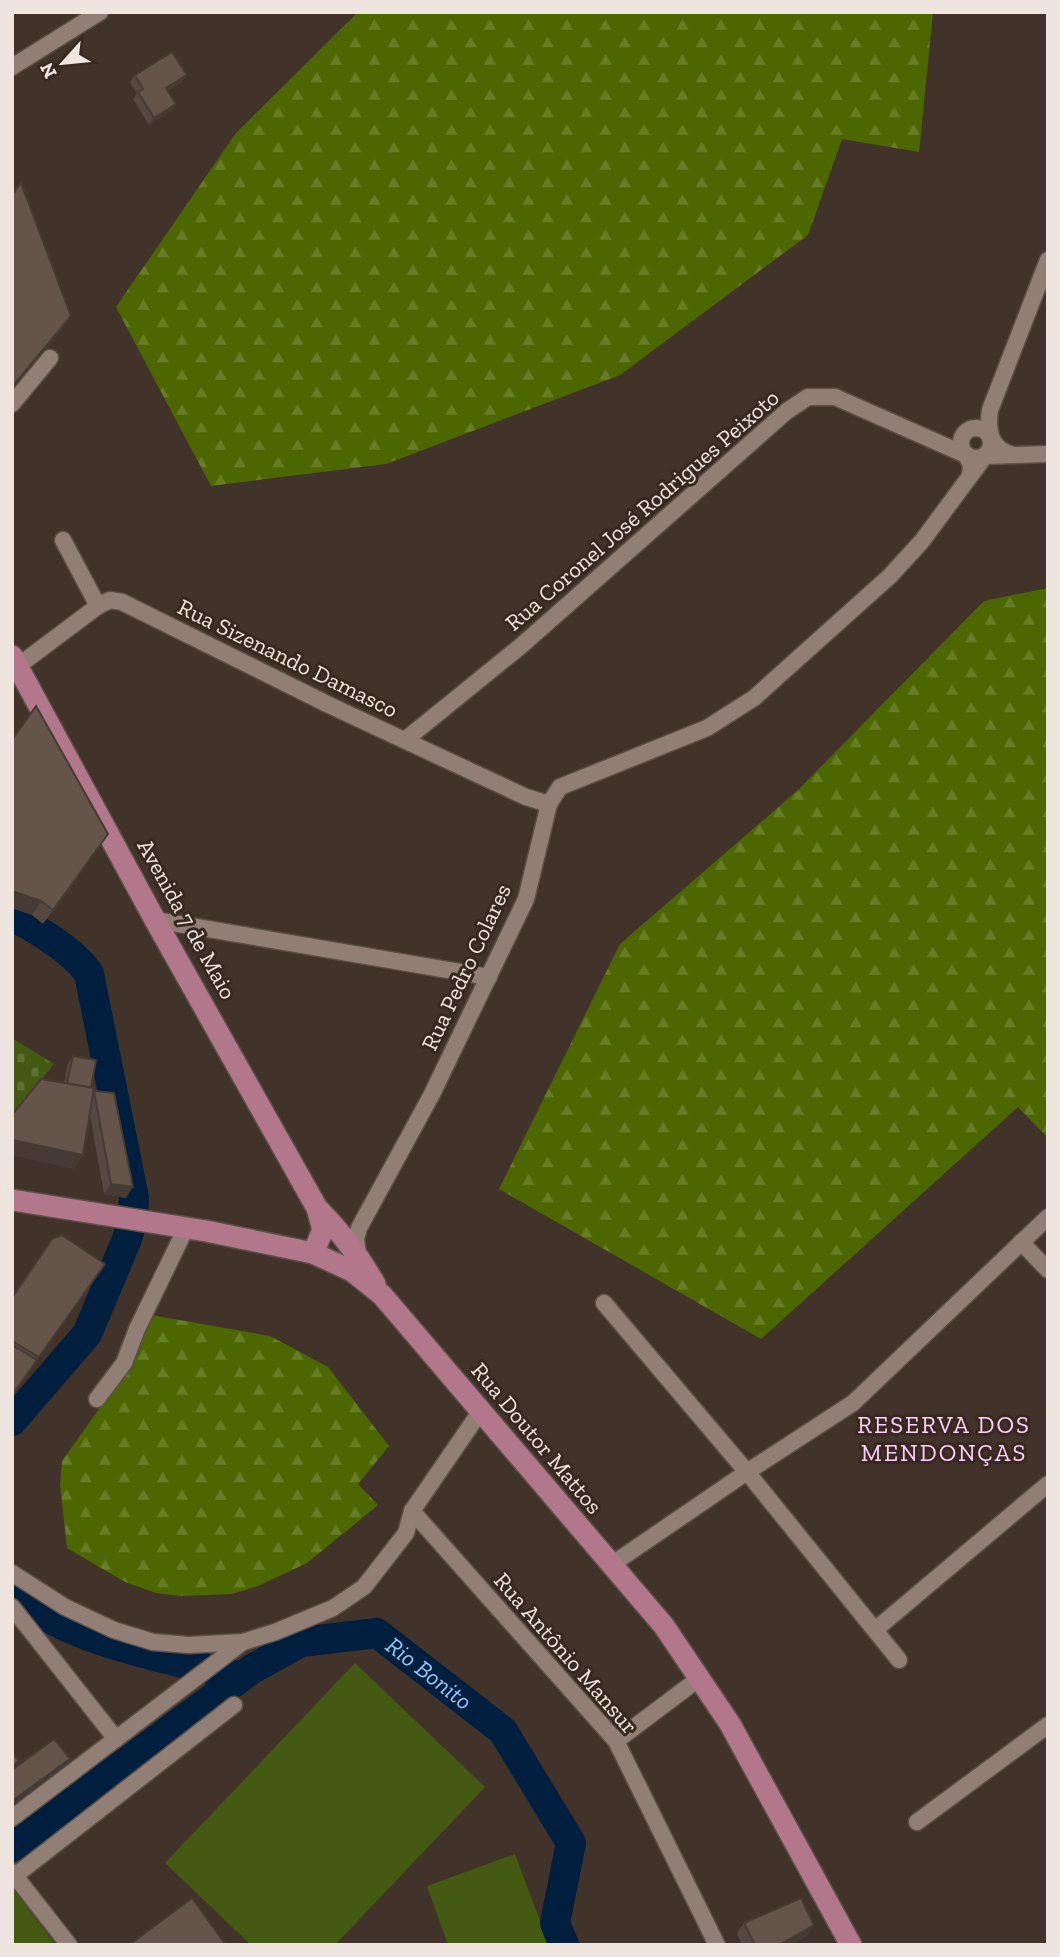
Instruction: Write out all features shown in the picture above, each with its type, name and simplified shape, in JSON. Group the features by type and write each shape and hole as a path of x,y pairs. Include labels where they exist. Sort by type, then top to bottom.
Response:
{"main road":[{"name":"Avenida 7 de Maio","path":"14,664 317,1208 323,1230 313,1253"},
{"name":"Rua Doutor Mattos","path":"12,1200 186,1228 313,1253 352,1271 382,1295 664,1626 701,1677 730,1724 851,1945"},
{"name":"Avenida 7 de Maio","path":"317,1208 358,1254 382,1295"}],"street":[{"path":"12,67 100,12"},
{"path":"549,804 560,787 707,729 754,698 890,576 922,541 991,449 990,410 1048,260"},
{"path":"12,404 50,358"},
{"name":"Rua Coronel José Rodrigues Peixoto","path":"405,740 522,645 787,411 808,397 835,397 966,455"},
{"path":"970,476 971,465 961,446 961,440 990,410"},
{"path":"929,438 951,436 971,429 986,431 999,450 1014,455"},
{"path":"966,455 975,459 985,456 1048,454"},
{"path":"14,664 98,606 63,540"},
{"name":"Rua Sizenando Damasco","path":"98,606 110,600 122,602 405,740 526,797 549,804"},
{"name":"Rua Pedro Colares","path":"358,1254 356,1239 359,1228 432,1094 526,899 549,804"},
{"path":"155,920 489,977"},
{"path":"611,1564 853,1403 1048,1217"},
{"path":"97,1399 124,1363 137,1329 186,1228"},
{"path":"1021,1242 1048,1270"},
{"path":"604,1303 747,1472 899,1660"},
{"path":"12,1573 65,1608 114,1630 153,1642 189,1645 243,1642 285,1628 333,1608 364,1587 406,1533 412,1511 480,1412"},
{"path":"875,1630 1048,1484"},
{"name":"Rua Antônio Mansur","path":"412,1511 616,1741 717,1945"},
{"path":"12,1607 116,1739"},
{"path":"12,1818 243,1642"},
{"path":"616,1741 701,1677"},
{"path":"69,1945 14,1874 234,1705"},
{"path":"917,1822 1048,1725"}],"green space":[{"path":"358,12 933,12 919,152 842,139 808,235 620,375 386,464 211,486 116,307 236,133"},
{"path":"1048,588 1048,1138 1018,1107 761,1339 499,1189 620,944 798,790 984,601"},
{"path":"12,1038 54,1064 12,1116"},
{"path":"151,1315 270,1336 328,1367 389,1446 358,1484 378,1505 307,1563 258,1586 232,1594 181,1596 156,1593 125,1582 67,1548 60,1485 62,1461 129,1367"},
{"path":"355,1663 485,1787 335,1945 251,1945 165,1863"},
{"path":"515,1854 549,1945 448,1945 427,1886"},
{"path":"12,1887 56,1945 12,1945"}],"building":[{"path":"172,52 187,75 166,88 176,104 154,118 138,92 143,89 135,75"},
{"path":"21,183 71,316 12,387 12,195"},
{"path":"36,706 108,834 53,910 41,901 12,891 12,740"},
{"path":"73,1056 96,1060 91,1088 67,1083"},
{"path":"41,1079 94,1088 83,1155 12,1140 12,1115"},
{"path":"94,1091 114,1093 133,1187 111,1184"},
{"path":"62,1235 105,1264 39,1357 12,1341 12,1298 52,1239"},
{"path":"12,1345 37,1360 12,1395"},
{"path":"54,1739 70,1759 12,1801 12,1770"},
{"path":"12,1753 19,1761 12,1766"},
{"path":"192,1898 226,1945 129,1945"},
{"path":"801,1898 814,1925 779,1945 755,1945 744,1923"}],"waterway":[{"path":"12,917 54,941 89,974 134,1198 133,1219 127,1239 87,1334 12,1421"},
{"path":"12,1585 28,1604 81,1633 149,1655 237,1676"},
{"name":"Rio Bonito","path":"12,1847 252,1669 301,1642 377,1633 503,1731 571,1843 555,1923 564,1945"}],"district":[{"name":"RESERVA DOS MENDONÇAS","path":"944,1439"}]}
